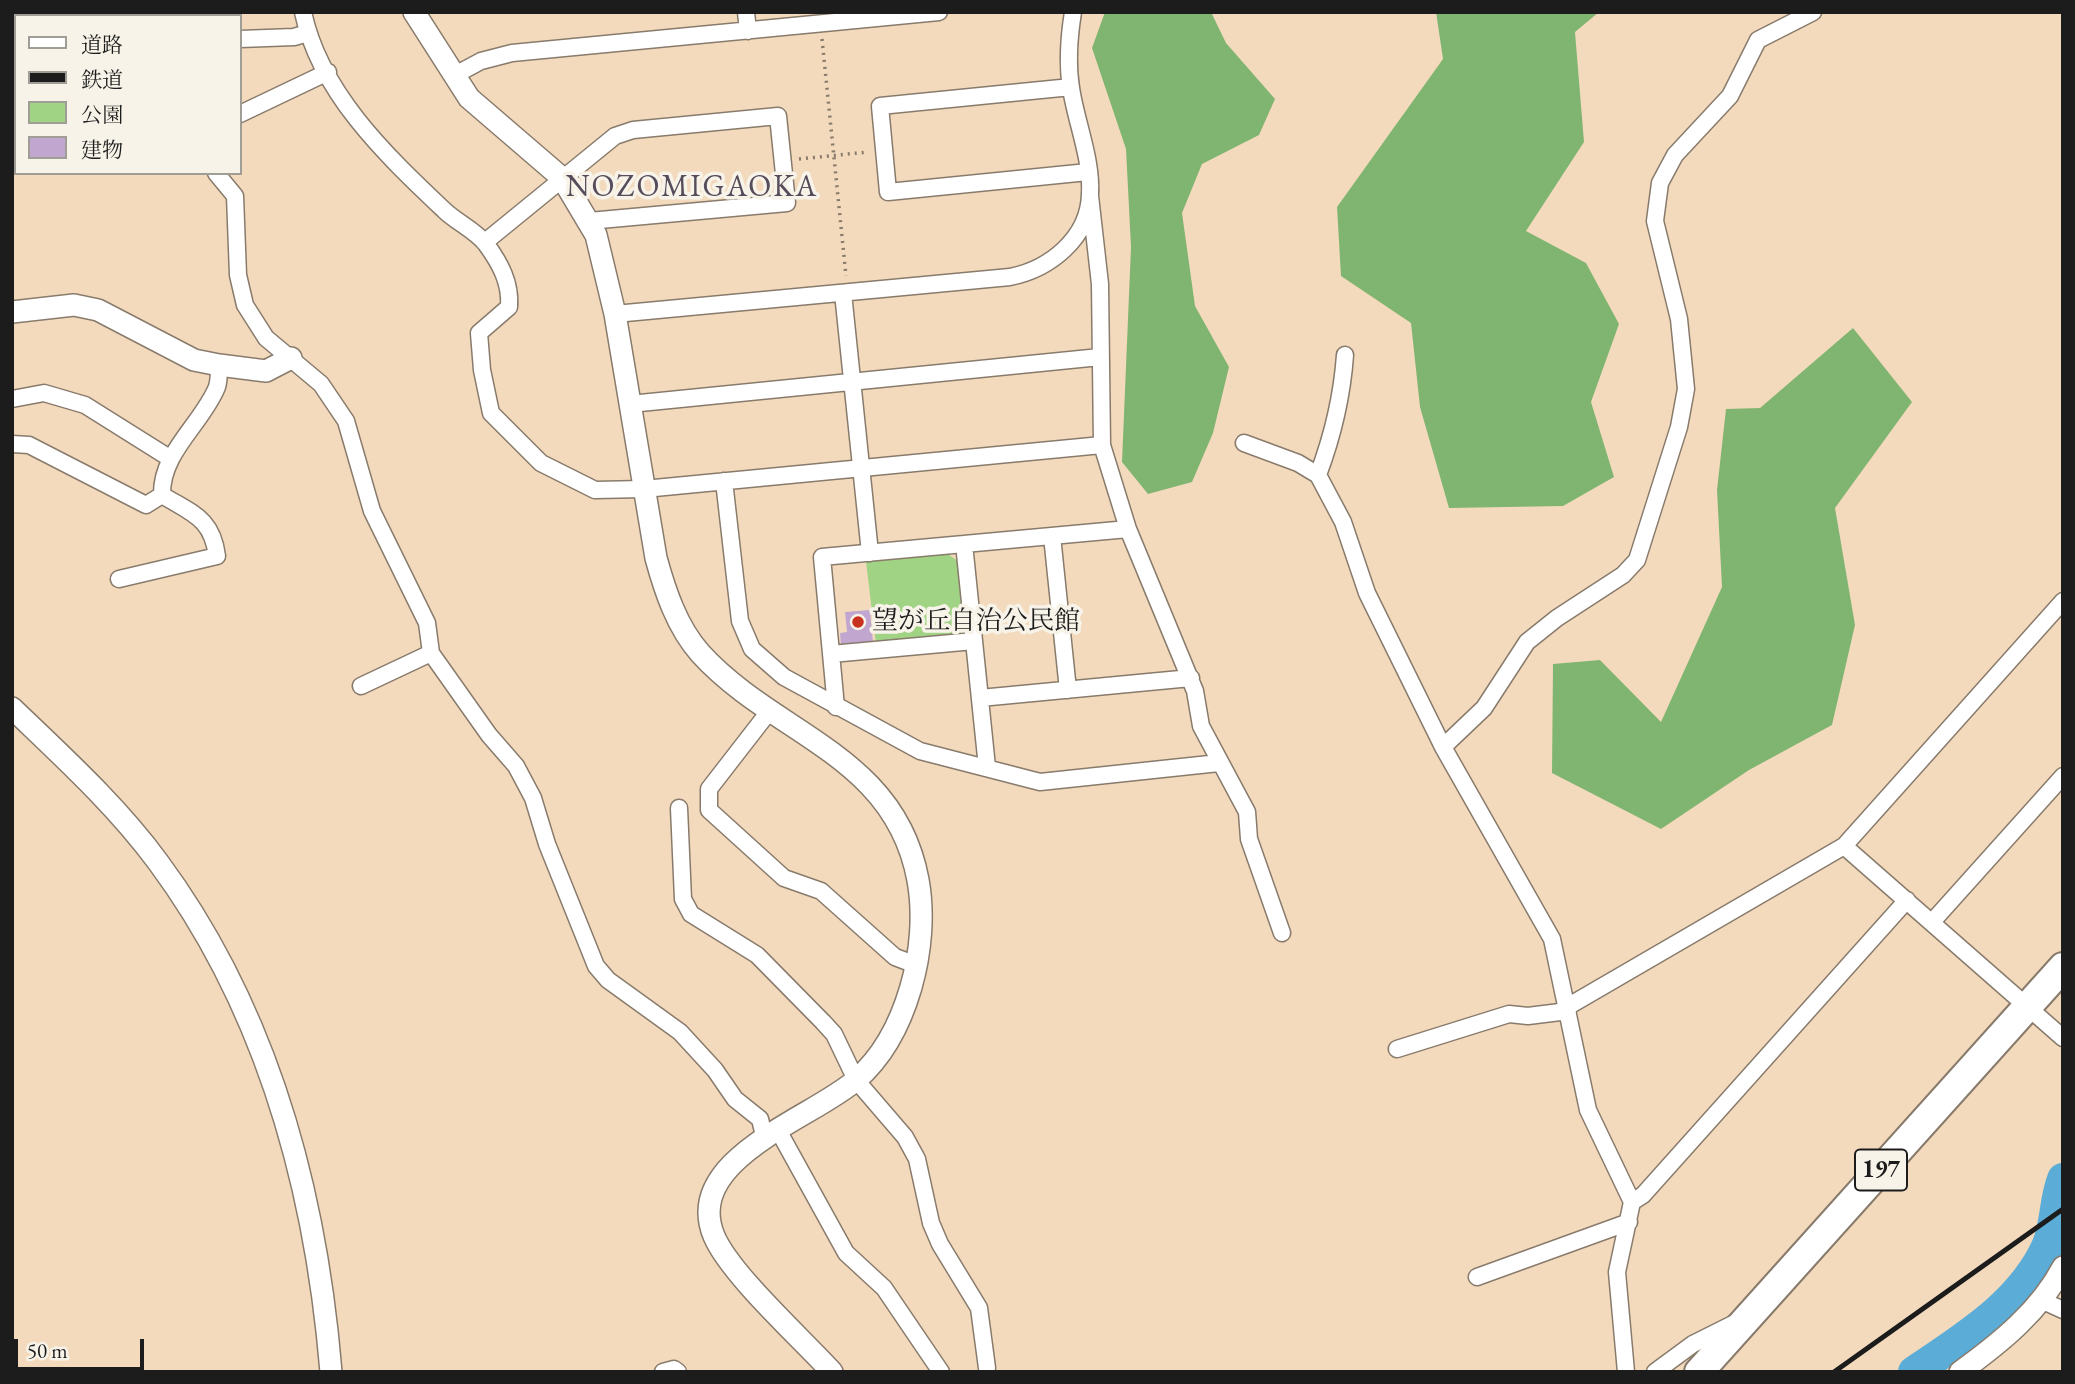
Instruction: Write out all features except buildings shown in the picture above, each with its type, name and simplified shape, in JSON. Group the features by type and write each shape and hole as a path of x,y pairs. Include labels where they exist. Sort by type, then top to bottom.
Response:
{"highway":[{"name":"197","path":"1699,1372 2063,967"}],"street":[{"path":"303,12 308,33 345,105 402,170 447,214 485,242 511,287 509,307 479,333 482,370 491,413 541,463 596,490 645,489 1102,445"},
{"path":"414,12 453,76 485,115 562,178 589,221 604,262 615,314 663,586 685,631 714,668 860,773 894,815 918,881 916,965 909,996 895,1030 877,1057 856,1080 771,1133 729,1165 710,1209 714,1234 728,1259 832,1372"},
{"path":"746,12 748,30"},
{"path":"453,76 481,61 512,53 870,16 939,12"},
{"path":"1073,12 1069,63 1071,87 1088,172 1100,284 1102,445 1128,529 1191,678 1200,726 1247,813 1249,839 1282,933"},
{"path":"1443,747 1485,708 1527,642 1557,618 1623,575 1637,560 1679,427 1686,389 1675,297 1655,221 1660,183 1675,155 1730,96 1758,40 1812,12"},
{"path":"242,39 294,37 308,33"},
{"path":"242,113 328,72"},
{"path":"1071,87 880,106 888,192 1088,172"},
{"path":"485,242 615,136 633,130 778,116 786,203 589,221"},
{"path":"218,175 234,196 238,275 245,305 266,338 320,384 346,421 372,511 427,623 431,653 516,766 533,798 547,844 596,966 608,980 680,1032 715,1070 735,1099 760,1119 846,1253 884,1288 942,1372"},
{"path":"615,314 845,287 1027,273 1049,264 1064,251 1083,221 1090,196"},
{"path":"845,287 870,553"},
{"path":"12,312 74,305 98,310 194,360 219,365 267,371 290,358"},
{"path":"1318,475 1334,433 1345,355"},
{"path":"630,404 1100,357"},
{"path":"162,495 162,480 171,459 218,386 219,365"},
{"path":"12,399 44,393 85,405 171,459"},
{"path":"1244,443 1298,463 1318,475 1343,522 1367,593 1443,747 1552,939 1588,1110 1632,1202 1617,1272 1626,1372"},
{"path":"12,444 29,445 146,505 162,495"},
{"path":"724,481 740,621 746,639 761,659 776,671 836,707 920,751 1040,782 1219,762"},
{"path":"119,579 217,556 214,534 200,518 162,495"},
{"path":"836,707 822,557 1128,529"},
{"path":"1052,536 1068,690"},
{"path":"964,544 987,767"},
{"path":"1397,1049 1509,1014 1528,1016 1567,1009 1844,846 2063,601"},
{"path":"831,654 974,641"},
{"path":"361,686 431,653"},
{"path":"980,698 1191,678"},
{"path":"12,708 100,792 159,862 217,957 272,1075 307,1201 324,1289 331,1372"},
{"path":"771,709 709,789 709,810 784,878 821,891 895,957 916,965"},
{"path":"1931,922 2063,776"},
{"path":"679,808 683,899 691,914 757,955 834,1034 856,1080 905,1137 917,1159 931,1223 940,1244 979,1308 985,1370"},
{"path":"1844,846 2063,1038"},
{"path":"1632,1202 1643,1195 1906,900"},
{"path":"1477,1277 1629,1222"},
{"path":"1960,1372 2006,1336 2041,1300 2063,1267"},
{"path":"2041,1300 2063,1310"},
{"path":"1654,1372 1693,1344 1749,1316"},
{"path":"663,1372 674,1369 677,1372"}],"path":[{"path":"821,23 845,287"},
{"path":"782,160 884,150"}],"green space":[{"path":"1105,12 1211,12 1226,43 1275,99 1259,135 1202,164 1182,213 1195,306 1229,367 1213,433 1192,482 1148,494 1122,462 1131,247 1126,149 1092,48"},
{"path":"1436,12 1599,12 1575,32 1584,142 1526,231 1586,263 1619,324 1591,402 1614,477 1563,506 1449,508 1420,407 1411,323 1341,276 1337,207 1443,59"},
{"path":"1853,328 1912,402 1835,508 1855,625 1832,725 1749,770 1661,829 1552,773 1553,664 1600,660 1661,722 1722,587 1717,490 1726,409 1760,408"},
{"path":"948,554 959,562 966,636 876,644 866,562"}],"waterway":[{"path":"1914,1372 1990,1318 2022,1286 2047,1247 2063,1179"}],"railway":[{"path":"1834,1372 2063,1209"}],"place":[{"name":"望が丘自治公民館","path":"858,622"}],"district":[{"name":"NOZOMIGAOKA","path":"692,188"}]}
